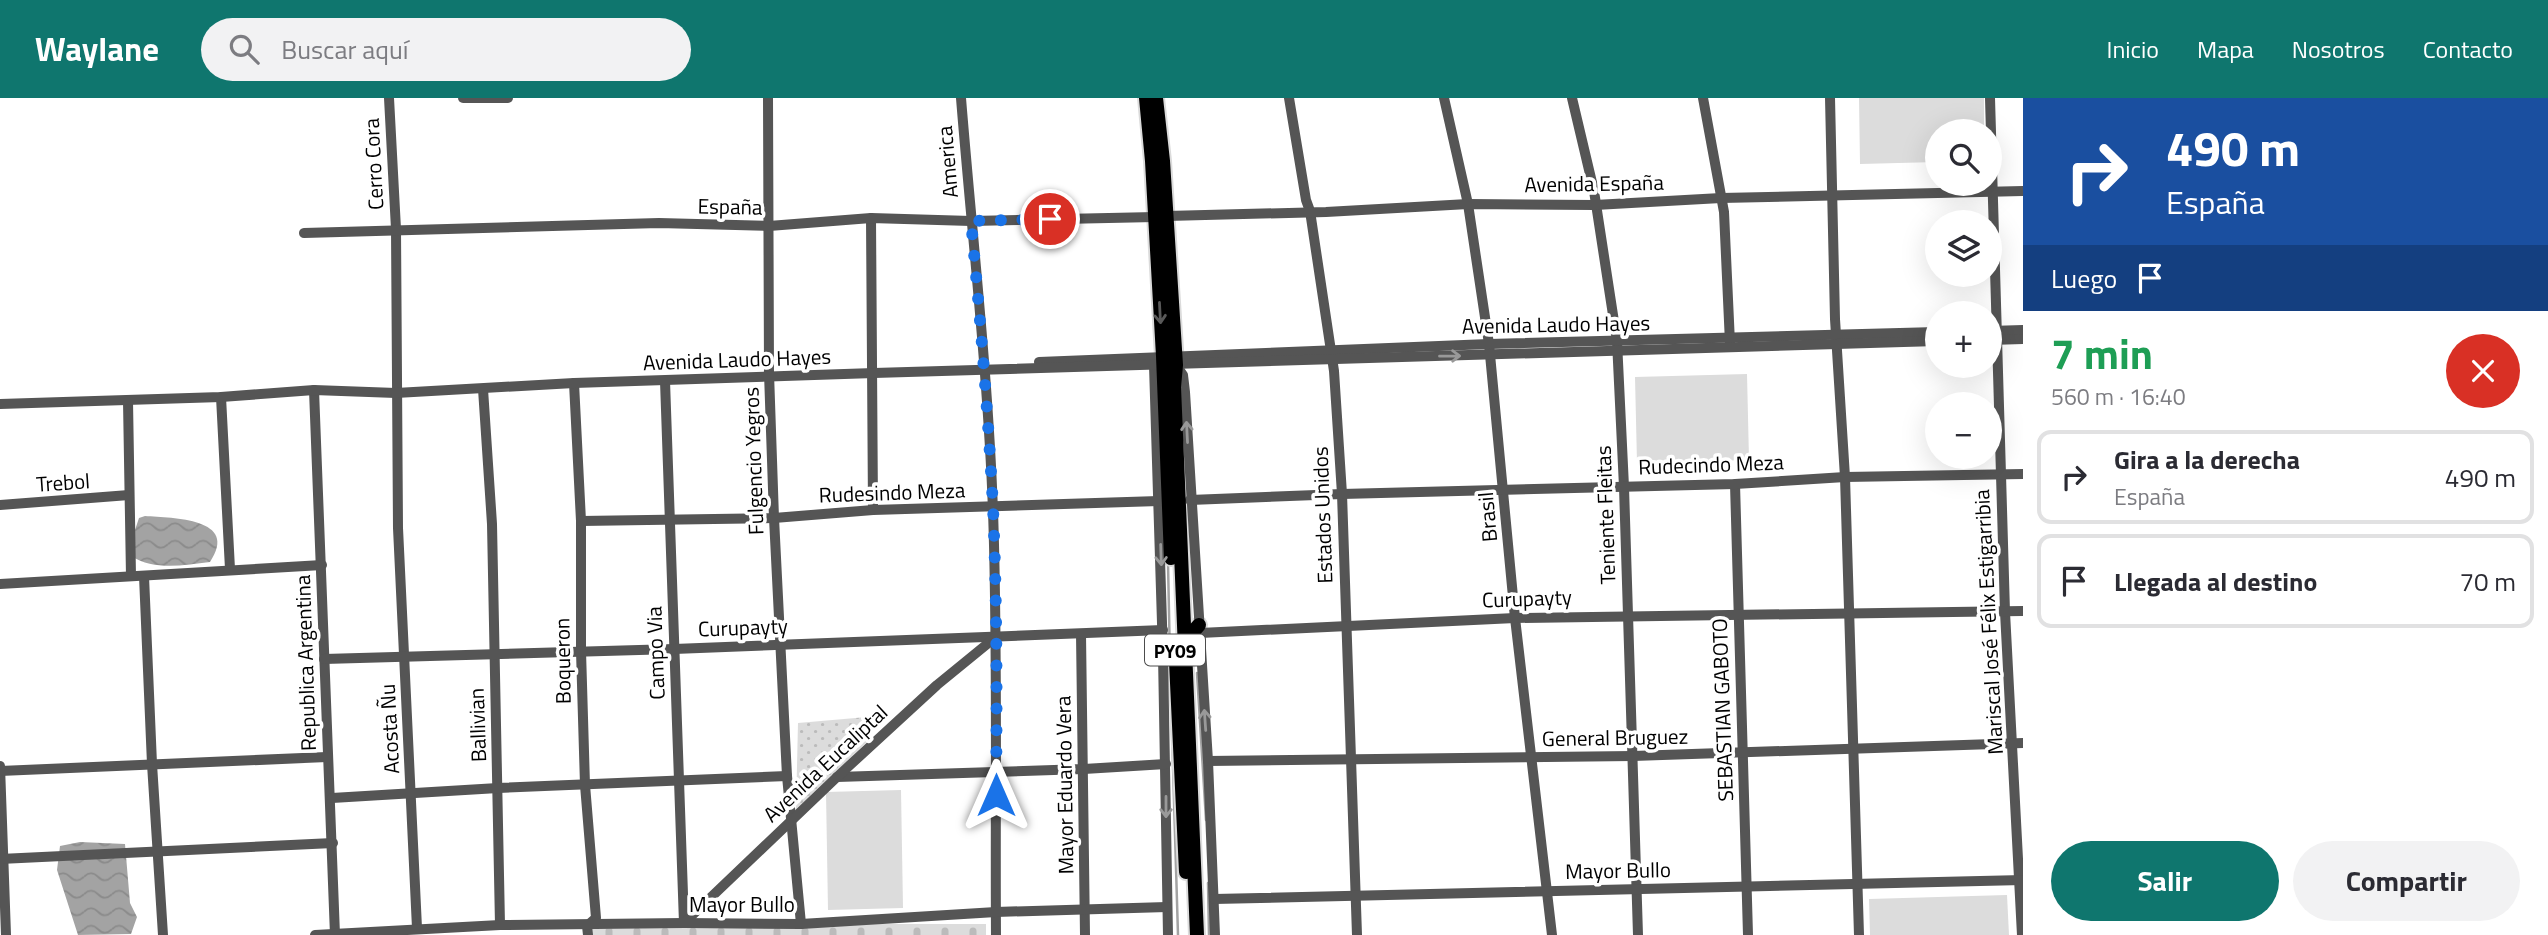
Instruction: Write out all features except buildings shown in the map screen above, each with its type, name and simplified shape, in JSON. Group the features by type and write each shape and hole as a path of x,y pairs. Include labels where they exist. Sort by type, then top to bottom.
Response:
{"highway":[{"name":"PY09","path":"1146,98 1161,216"},
{"name":"PY09","path":"1156,98 1188,935"},
{"name":"PY09","path":"1166,361 1174,387 1197,935"},
{"path":"1184,642 1199,629"}],"street":[{"name":"Cerro Cora","path":"389,98 396,229 396,393"},
{"path":"463,98 508,98"},
{"name":"Fulgencio Yegros","path":"768,98 769,375 774,518 790,822 801,924"},
{"name":"America","path":"961,98 985,367 993,508 997,636 996,935"},
{"name":"Estados Unidos","path":"1289,98 1333,354 1342,494 1357,935"},
{"name":"Brasil","path":"1444,98 1468,204 1489,344 1515,618 1549,890 1552,935"},
{"name":"Teniente Fleitas","path":"1572,98 1594,191 1617,346 1638,935"},
{"path":"1703,98 1724,212 1730,343"},
{"path":"1830,98 1831,197 1845,477 1859,935"},
{"name":"Mariscal José Félix Estigarribia","path":"1990,98 1990,119"},
{"name":"Avenida España","path":"2002,192 2023,191"},
{"name":"Avenida España","path":"1161,216 1468,204 1595,205 1721,198 1925,195"},
{"name":"Mariscal José Félix Estigarribia","path":"1992,196 1994,301"},
{"name":"España","path":"304,233 659,223 769,226 871,219 971,221 1161,216"},
{"path":"871,219 873,510"},
{"path":"2002,334 2023,330"},
{"name":"Avenida Laudo Hayes","path":"0,404 221,397 314,390 396,393 873,370 1333,354 1489,344 1617,346 1836,339 1925,333"},
{"path":"2002,336 2023,339"},
{"name":"Avenida Laudo Hayes","path":"1836,339 1925,341"},
{"name":"Avenida Laudo Hayes","path":"1333,354 1490,355 1617,346"},
{"path":"1166,361 1183,376 1185,392 1208,761 1215,935"},
{"path":"1166,361 1159,501 1168,935"},
{"name":"Mariscal José Félix Estigarribia","path":"1996,378 2005,612 2018,743 2022,935"},
{"name":"Campo Via","path":"664,381 684,923"},
{"name":"Boqueron","path":"574,383 581,521 580,651 585,785 596,918 588,930"},
{"name":"Ballivian","path":"483,389 492,524 500,925"},
{"name":"Republica Argentina","path":"314,390 327,757 332,798 335,935"},
{"name":"Acosta Ñu","path":"396,393 398,528 417,928"},
{"path":"221,397 230,569"},
{"path":"128,401 131,576"},
{"name":"Rudecindo Meza","path":"1190,500 1735,484 1845,477 2023,474"},
{"name":"SEBASTIAN GABOTO","path":"1735,484 1748,935"},
{"name":"Trebol","path":"0,505 129,495"},
{"name":"Rudesindo Meza","path":"581,521 774,518 873,510 1159,501"},
{"path":"0,584 322,565"},
{"path":"144,576 163,935"},
{"name":"Curupayty","path":"1199,629 1628,615 2023,611"},
{"name":"Curupayty","path":"324,659 1163,630"},
{"name":"Mayor Eduardo Vera","path":"1081,634 1085,935"},
{"name":"Avenida Eucaliptal","path":"684,923 837,776 937,685 997,636"},
{"name":"General Bruguez","path":"1208,761 1743,754 2018,743"},
{"path":"0,771 327,757"},
{"path":"837,776 1166,764"},
{"path":"0,765 6,935"},
{"path":"332,798 787,776"},
{"path":"2,859 333,843"},
{"name":"Mayor Bullo","path":"1214,899 2022,880"},
{"name":"Mayor Bullo","path":"316,935 417,928 463,931 500,925 588,930 684,923 801,924 996,912 1167,906"}],"green space":[{"path":"1859,98 1984,98 1984,119 1925,119 1925,162 1860,164"},
{"path":"1747,374 1749,460 1637,463 1635,377"},
{"path":"867,717 867,742 796,809 798,723"},
{"path":"901,790 903,908 828,910 826,792"},
{"path":"2007,895 2009,935 1870,935 1869,899"},
{"path":"801,924 986,924 986,935 592,935 592,929"}],"water":[{"path":"145,516 186,520 210,529 216,537 217,547 210,562 159,565 131,556 139,518"},
{"path":"80,842 125,844 130,903 137,917 131,934 78,935 57,870 60,846"}],"waterway":[{"path":"1168,563 1170,661"},
{"path":"1197,673 1206,820"},
{"path":"1171,699 1178,935"},
{"path":"1208,883 1209,935"}],"route":[{"path":"996,795 997,636 993,508 985,370 971,221 1050,219"}]}
